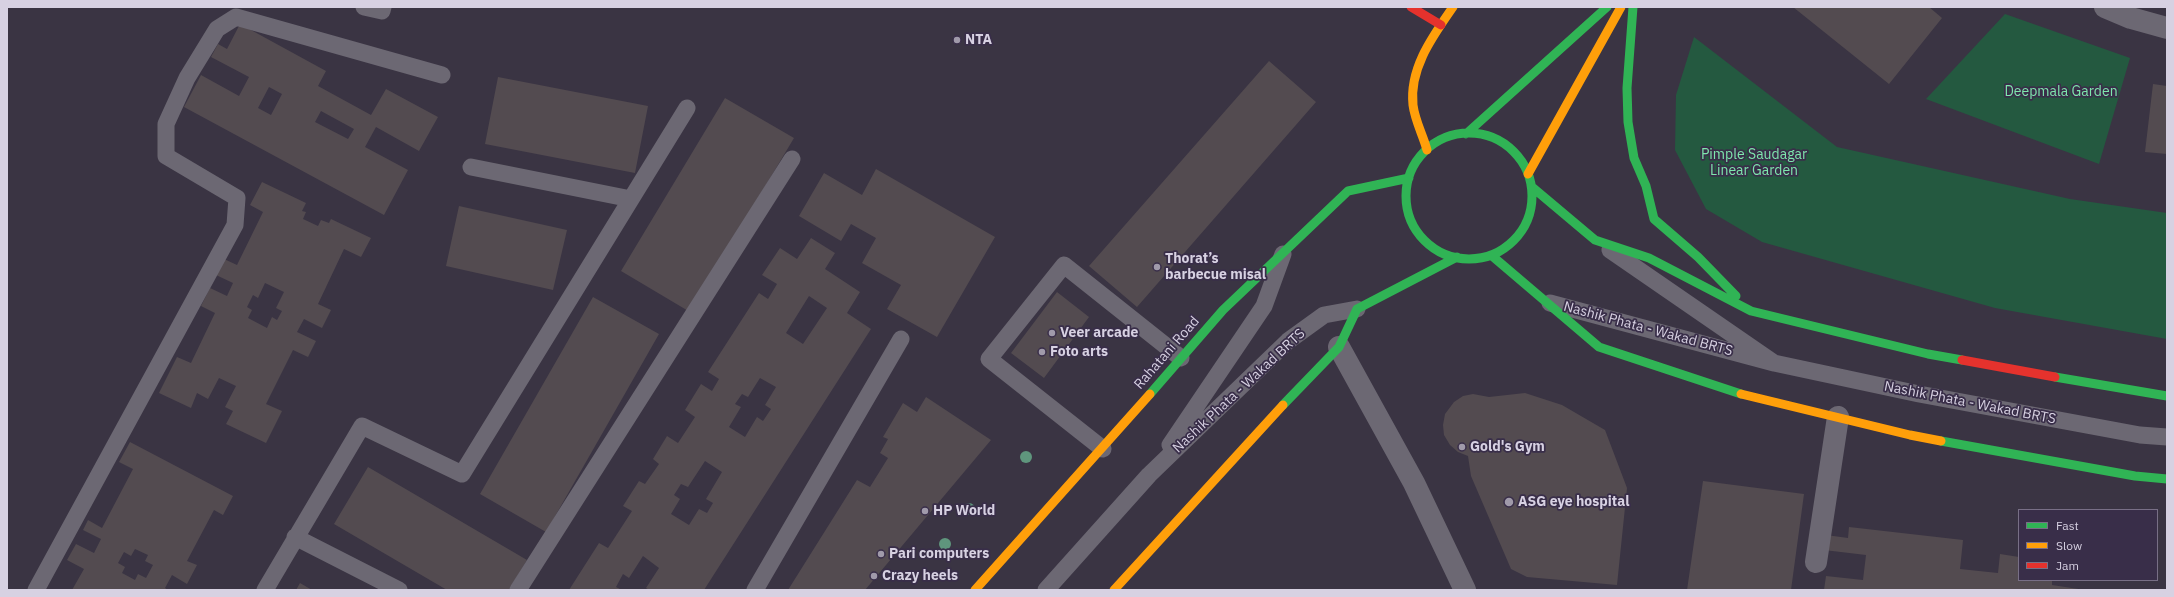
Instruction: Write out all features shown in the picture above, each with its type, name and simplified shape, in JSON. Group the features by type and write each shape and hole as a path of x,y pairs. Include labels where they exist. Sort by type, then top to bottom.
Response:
{"main road":[{"path":"1411,7 1441,25"},
{"path":"1427,150 1413,105 1413,78 1423,53 1453,7"},
{"path":"1466,134 1607,7"},
{"path":"1528,174 1621,7"},
{"path":"1634,7 1627,88 1628,122 1634,158 1646,186 1654,219 1698,257 1751,311"},
{"path":"1466,134 1480,134 1504,144 1514,152 1528,174 1532,187 1532,199 1526,223 1512,242 1491,255 1469,259 1457,257 1435,249 1418,233 1412,223 1406,201 1409,178 1416,162 1427,150 1441,140 1466,134"},
{"name":"Rahatani Road","path":"975,590 1103,449 1223,310 1348,190 1409,178"},
{"path":"1532,187 1595,240 1650,258 1751,311 1928,354 2146,394 2167,396"},
{"path":"1491,255 1599,347 1727,390 1910,435 2135,476 2167,479"},
{"path":"1114,590 1277,411 1339,347 1356,308 1457,257"}],"street":[{"path":"2105,7 2131,18 2167,28"},
{"path":"1339,347 1414,483 1465,590"},
{"path":"1816,562 1838,417"}],"lane":[{"path":"364,7 382,11 383,7"},
{"path":"36,590 235,225 237,198 166,156 166,124 187,78 217,30 236,17 442,75"},
{"path":"265,590 362,426 462,474 687,108"},
{"path":"518,590 792,159"},
{"path":"471,167 631,199"},
{"name":"Nashik Phata - Wakad BRTS","path":"1595,240 1774,363"},
{"name":"Nashik Phata - Wakad BRTS","path":"1149,475 1264,306 1283,253"},
{"path":"1103,449 989,359 1064,265 1181,358"},
{"name":"Nashik Phata - Wakad BRTS","path":"1546,302 1774,363 1919,394 2140,435 2167,437"},
{"name":"Nashik Phata - Wakad BRTS","path":"1046,590 1149,475 1288,342 1324,315 1356,308"},
{"path":"755,590 901,339"},
{"path":"295,537 398,590"}],"green space":[{"name":"Deepmala Garden","path":"2005,14 2130,58 2099,164 1926,99"},
{"name":"Pimple Saudagar Linear Garden","path":"1694,37 1837,147 2070,199 2167,213 2167,339 1995,308 1762,242 1706,209 1675,150 1676,95"}],"building":[{"path":"1793,7 1929,7 1942,18 1889,84"},
{"path":"240,24 326,71 318,86 371,115 386,89 438,117 419,151 376,127 365,147 408,170 384,215 184,107 201,75 239,96 249,77 211,57 218,44 227,49","holes":["269,87 282,94 271,115 258,108","321,111 354,129 348,139 315,122"]},
{"path":"1269,61 1316,102 1137,307 1089,266"},
{"path":"498,77 648,106 635,173 485,144"},
{"path":"2153,84 2167,86 2167,154 2145,152"},
{"path":"725,98 794,138 690,312 621,271"},
{"path":"876,169 995,237 937,337 887,309 901,285 862,263 876,238 851,224 841,241 799,216 824,173 862,195"},
{"path":"262,182 306,203 302,211 306,212 303,219 318,226 321,220 329,223 331,219 371,238 361,257 344,249 318,304 331,310 322,328 304,319 297,332 316,341 308,357 293,350 266,404 282,411 266,443 226,424 233,411 225,407 236,386 219,378 208,399 197,393 191,408 159,393 177,357 191,363 215,313 201,306 210,288 227,296 233,283 216,275 224,259 237,265 263,212 250,205","holes":["265,283 284,292 276,308 282,311 277,320 272,317 267,328 248,318 252,310 247,307 253,295 258,298"]},
{"path":"459,206 567,230 553,290 446,266"},
{"path":"811,238 835,253 825,269 860,292 847,313 871,329 704,590 649,590 646,588 659,568 643,556 629,578 623,574 616,587 622,590 569,590 599,543 608,548 632,511 623,506 639,481 645,484 659,464 653,459 667,436 678,443 695,417 685,410 701,384 712,391 719,379 708,372 759,293 768,299 777,284 762,275 780,248 797,259","holes":["809,296 827,308 803,344 786,333","760,378 776,387 765,405 771,409 763,421 757,417 745,437 729,427 741,407 735,404 742,394 748,397","705,461 722,472 706,499 713,503 707,513 699,509 689,525 671,514 680,499 674,495 681,484 688,487"]},
{"name":"Veer arcade","path":"1057,292 1089,317 1044,378 1011,353"},
{"path":"593,297 659,334 546,532 480,494"},
{"path":"1525,393 1562,405 1605,430 1627,488 1617,585 1527,577 1511,569 1471,476 1468,456 1458,452 1450,445 1444,435 1443,425 1445,414 1454,402 1463,396 1473,394 1489,397"},
{"path":"926,397 991,440 865,590 788,590 857,480 870,487 888,458 880,453 888,439 883,437 903,403 917,412"},
{"path":"130,442 233,496 223,515 214,510 187,561 197,565 187,584 172,575 165,588 168,590 72,590 84,569 67,560 76,544 94,553 101,539 83,530 88,520 102,528 133,469 119,462","holes":["135,549 148,555 145,561 153,565 146,578 138,574 135,580 122,573 125,567 118,563 124,552 131,556"]},
{"path":"368,467 527,560 509,590 447,590 334,524"},
{"path":"1703,481 1804,494 1791,590 1687,590"},
{"path":"1849,527 1963,540 1960,569 1998,573 2000,554 2018,557 2018,581 2052,581 2052,585 2085,590 1824,590 1826,576 1863,580 1866,555 1824,550 1826,535 1848,538"},
{"path":"300,583 312,590 296,590"}],"traffic: fast":[{"path":"1466,134 1607,7"},
{"path":"1633,7 1627,88 1628,122 1634,158 1646,186 1654,219 1698,257 1736,296"},
{"path":"1469,133 1493,138 1504,144 1517,156 1527,172 1532,196 1527,220 1521,231 1509,244 1493,254 1469,259 1445,254 1434,248 1421,236 1411,220 1406,196 1411,172 1417,161 1429,148 1445,138 1469,133"},
{"path":"1150,394 1223,310 1348,191 1409,178"},
{"path":"1532,187 1595,240 1649,258 1751,311 1928,354 1962,360"},
{"path":"1491,255 1599,347 1741,394"},
{"path":"1283,405 1339,347 1357,309 1457,257"},
{"path":"2055,377 2167,396"},
{"path":"1941,441 2135,476 2167,479"}],"traffic: slow":[{"path":"1427,150 1415,117 1413,105 1415,78 1430,41 1453,7"},
{"path":"1528,174 1621,7"},
{"path":"975,590 1150,394"},
{"path":"1741,394 1910,435 1941,441"},
{"path":"1114,590 1283,405"}],"traffic: jam":[{"path":"1411,7 1441,25"},
{"path":"1962,360 2055,377"}],"place":[{"name":"NTA","path":"957,40"},
{"name":"Thorat’s barbecue misal","path":"1157,267"},
{"name":"Veer arcade","path":"1052,333"},
{"name":"Foto arts","path":"1042,352"},
{"name":"Gold's Gym","path":"1462,447"},
{"name":"ASG eye hospital","path":"1509,502"},
{"name":"HP World","path":"925,511"},
{"name":"Pari computers","path":"881,554"},
{"name":"Crazy heels","path":"874,576"}]}
